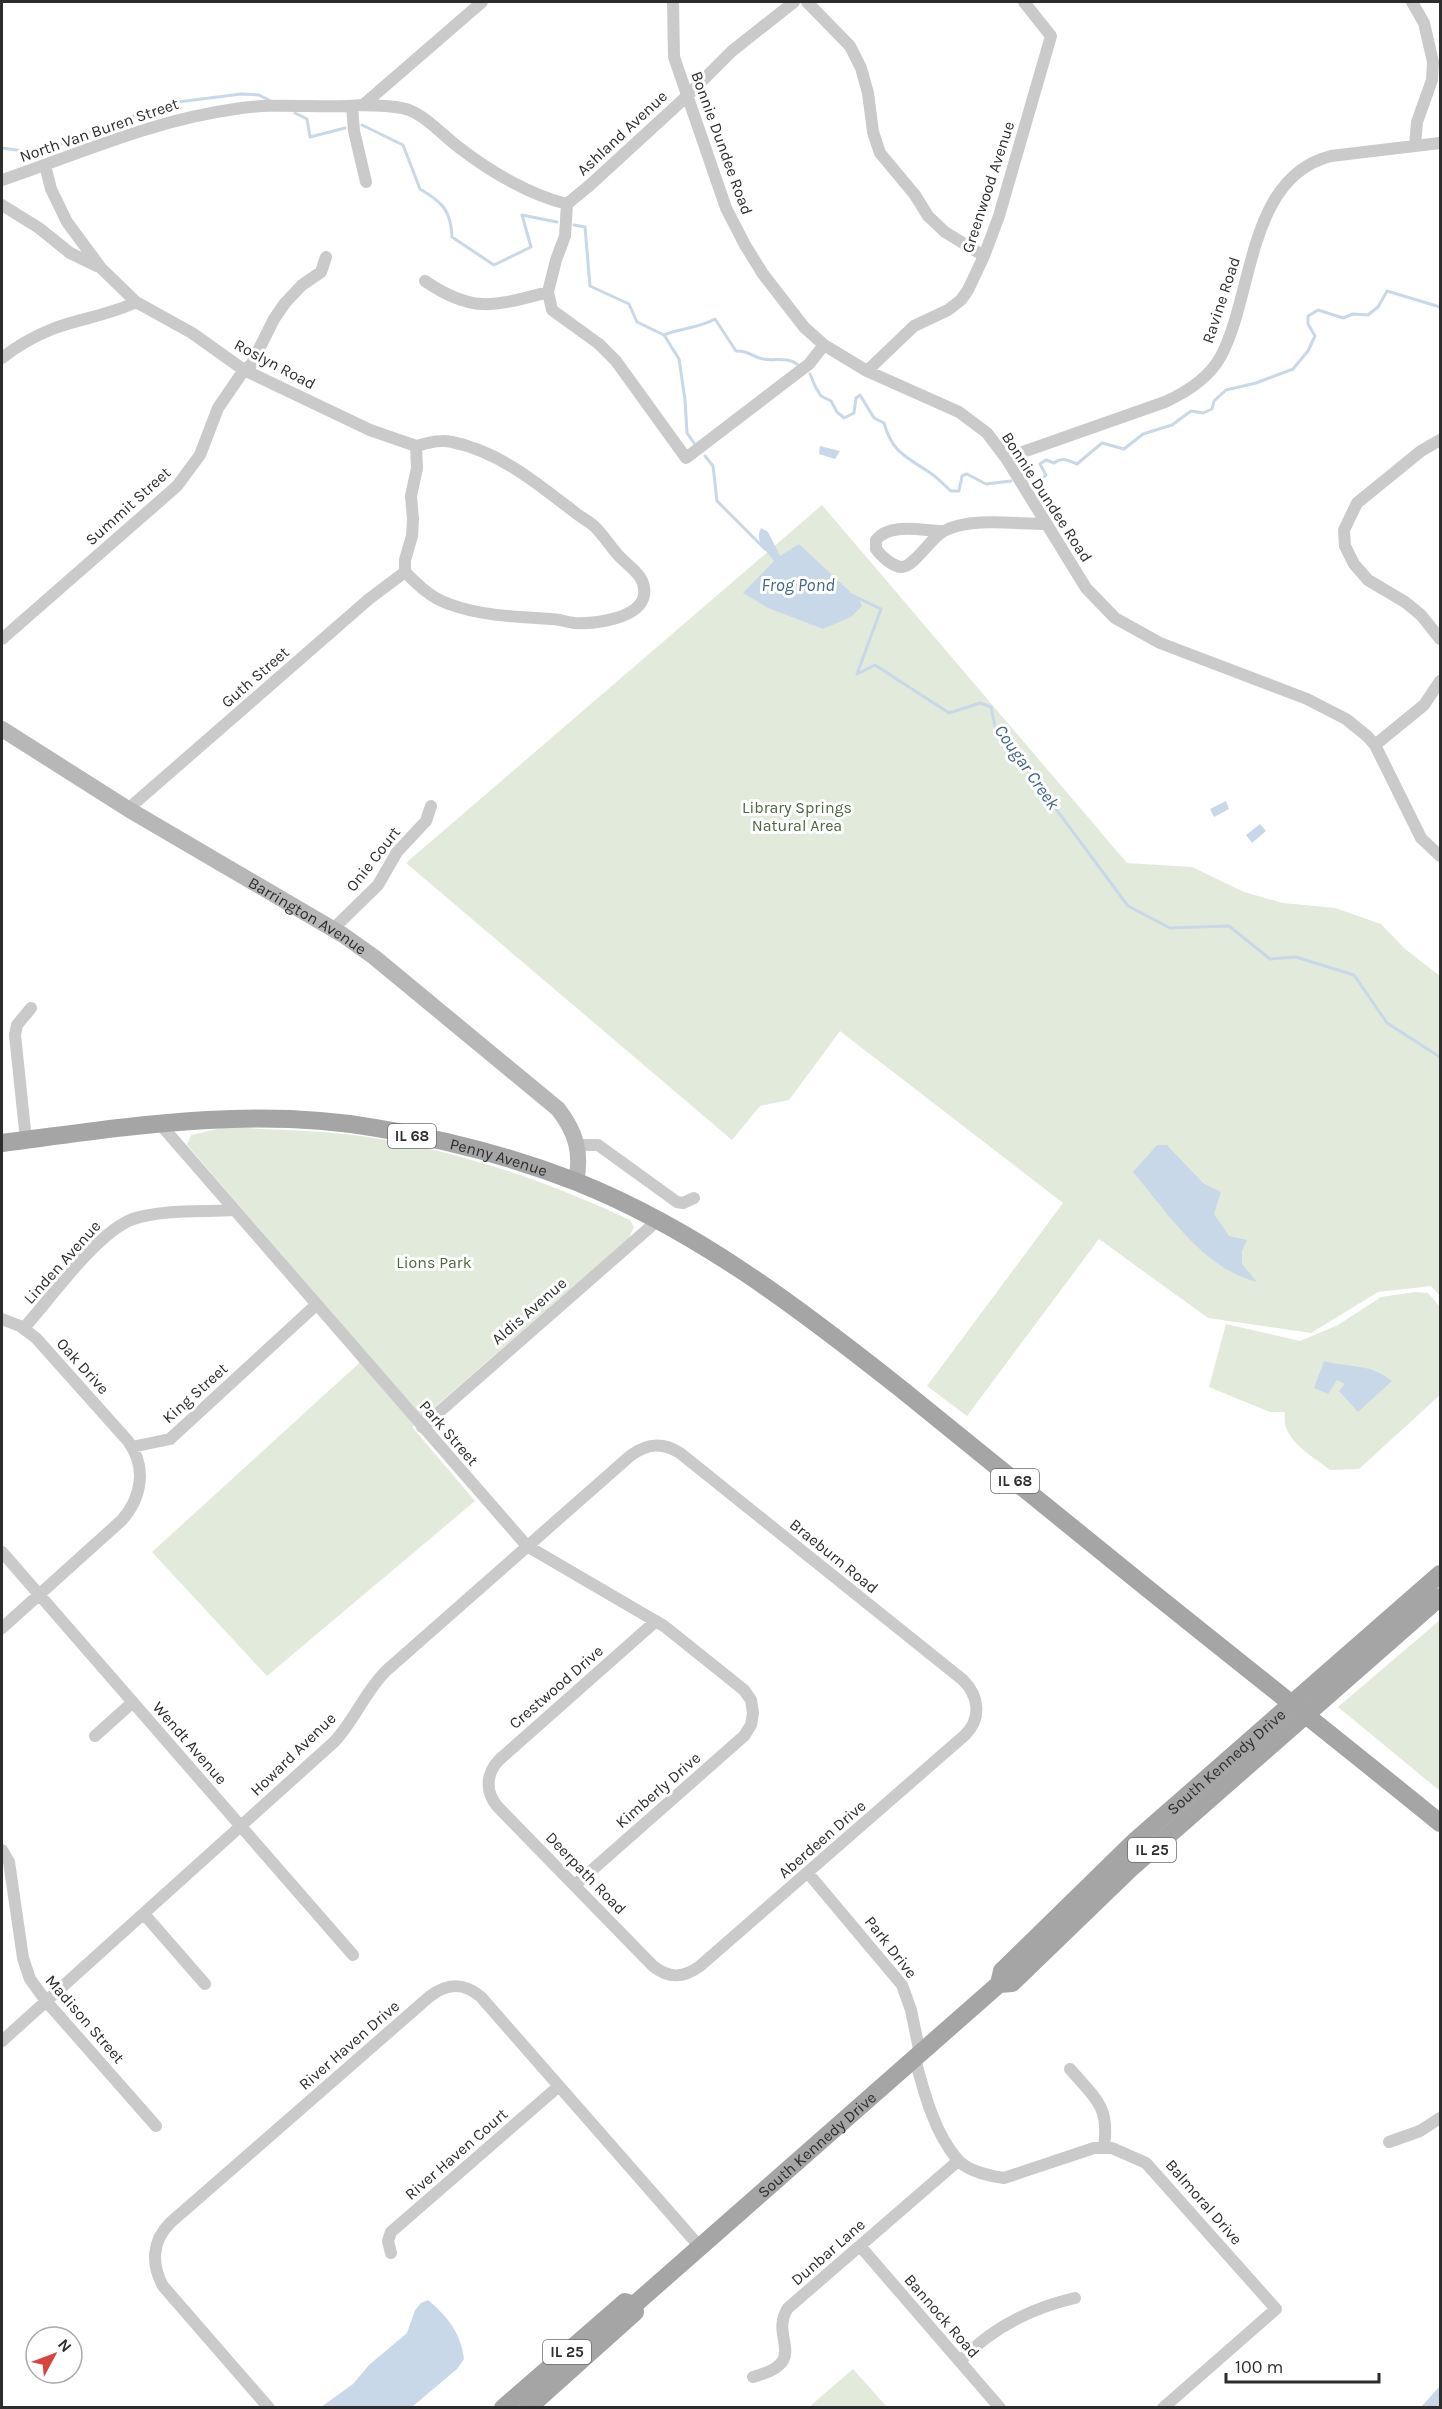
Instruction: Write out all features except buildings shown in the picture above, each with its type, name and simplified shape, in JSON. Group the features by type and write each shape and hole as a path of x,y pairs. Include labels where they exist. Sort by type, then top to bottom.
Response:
{"main road":[{"name":"Penny Avenue","path":"2,1143 160,1124 237,1118 268,1119 372,1127 460,1146 521,1163 576,1182 657,1221 730,1262 788,1301 995,1464 1292,1704"},
{"name":"South Kennedy Drive","path":"634,2305 918,2057 999,1983 1002,1971 1092,1882 1173,1807 1440,1574"},
{"name":"South Kennedy Drive","path":"999,1983 1012,1983 1130,1869 1308,1716 1440,1597"},
{"name":"IL 68","path":"1292,1704 1440,1823"},
{"name":"South Kennedy Drive","path":"503,2408 625,2302 634,2305"},
{"name":"South Kennedy Drive","path":"528,2408 635,2312 634,2305"}],"street":[{"path":"366,183 354,130 358,106 482,2"},
{"name":"Bonnie Dundee Road","path":"673,2 674,57 726,208 745,245 804,327 824,345 867,371 959,412 987,433 1006,458 1086,588 1114,618 1161,643 1330,709 1359,728 1374,745 1421,838 1440,856"},
{"name":"Ashland Avenue","path":"567,204 686,97 732,51 794,2"},
{"path":"807,2 839,33 854,53 868,93 873,132 880,153 915,195 928,216 945,232 984,256"},
{"name":"Greenwood Avenue","path":"867,371 914,326 948,310 961,300 984,256 999,216 1051,36 1024,2"},
{"path":"1415,146 1417,122 1432,80 1433,62 1430,43 1416,3"},
{"name":"North Van Buren Street","path":"2,180 187,117 246,107 398,107 418,114 462,150 498,174 534,193 567,204"},
{"name":"Ravine Road","path":"1006,458 1166,402 1183,394 1209,373 1221,356 1259,233 1276,197 1293,176 1320,159 1440,143"},
{"name":"Roslyn Road","path":"45,165 51,189 67,222 101,268 136,302 192,333 244,370 370,430 416,446 434,441 450,441 471,447 518,471 549,491 593,525 618,555 639,574 644,584 644,595 638,607 621,617 573,623 557,619 480,613 463,609 432,596 405,572"},
{"path":"567,204 565,236 548,292 552,310 599,344 616,361 686,458 757,403 786,384 809,364 824,345"},
{"name":"Roslyn Road","path":"2,205 39,228 70,253 101,268"},
{"name":"Summit Street","path":"2,639 177,486 200,455 218,408 244,370 255,359 262,338 285,303 302,285 321,272 326,257"},
{"path":"425,281 442,293 477,305 507,303 548,292"},
{"path":"2,358 31,339 55,328 120,310 136,302"},
{"path":"1440,440 1421,451 1357,503 1344,530 1345,546 1354,564 1368,580 1405,602 1421,615 1440,639"},
{"path":"405,572 405,561 412,536 411,496 417,468 416,446"},
{"path":"943,531 895,530 885,532 876,540 876,549 892,563 904,567 912,563 932,539 943,531 964,523 1046,524"},
{"name":"Guth Street","path":"128,809 369,599 405,572"},
{"path":"1374,745 1424,705 1440,681"},
{"name":"Barrington Avenue","path":"2,729 128,809 333,929 374,957 550,1101 570,1126 577,1145 580,1161 576,1182"},
{"name":"Onie Court","path":"333,929 378,885 400,848 426,821 431,806"},
{"path":"26,1140 15,1035 17,1025 31,1008"},
{"name":"Park Street","path":"160,1124 527,1546 672,1632 741,1687 751,1700 753,1713"},
{"path":"577,1145 598,1144 677,1202 683,1203 694,1198"},
{"name":"Linden Avenue","path":"24,1328 94,1247 124,1223 153,1215 234,1210"},
{"name":"Aldis Avenue","path":"422,1427 657,1221"},
{"name":"King Street","path":"132,1447 162,1442 172,1437 316,1305"},
{"name":"Oak Drive","path":"2,1319 24,1328 36,1338 132,1447"},
{"name":"Howard Avenue","path":"2,2042 341,1735 374,1684 387,1670 634,1453 658,1444"},
{"name":"Braeburn Road","path":"658,1444 680,1454 963,1680 972,1691 977,1708"},
{"path":"2,1628 117,1524 133,1506 140,1483 137,1460 132,1447"},
{"name":"Wendt Avenue","path":"2,1552 353,1955"},
{"name":"Crestwood Drive","path":"488,1783 490,1771 499,1760 656,1621"},
{"path":"95,1736 133,1702"},
{"name":"Aberdeen Drive","path":"672,1976 687,1975 694,1971 808,1873 968,1732 975,1721 977,1708"},
{"name":"Kimberly Drive","path":"575,1885 744,1736 751,1725 753,1713"},
{"name":"Deerpath Road","path":"488,1783 496,1806 653,1966 672,1976"},
{"name":"Madison Street","path":"2,1850 9,1862 22,1950 27,1972 33,1985 156,2126"},
{"name":"Park Drive","path":"808,1873 902,1985 911,2010 918,2057"},
{"path":"144,1914 205,1984"},
{"name":"River Haven Drive","path":"269,2408 161,2281 154,2256 160,2237 167,2226 429,1997 445,1986 464,1987 481,1997 700,2247"},
{"path":"918,2057 931,2114 958,2161 989,2176 1004,2178 1094,2148 1104,2147 1107,2126 1102,2107 1070,2069"},
{"name":"River Haven Court","path":"391,2253 388,2241 392,2232 559,2086"},
{"path":"1389,2142 1420,2131 1440,2118"},
{"name":"Balmoral Drive","path":"1104,2147 1125,2152 1146,2163 1276,2309 1163,2408"},
{"name":"Dunbar Lane","path":"753,2377 771,2372 785,2357 786,2343 782,2324 783,2316 789,2308 958,2161"},
{"name":"Bannock Road","path":"860,2246 1000,2408"},
{"path":"960,2361 970,2350 1021,2315 1048,2304 1075,2298"}],"green space":[{"name":"Library Springs Natural Area","path":"822,505 1127,863 1192,867 1244,892 1283,903 1335,908 1381,924 1405,949 1440,976 1440,1296 1431,1286 1378,1292 1311,1333 1208,1318 1099,1239 967,1416 927,1386 1063,1203 840,1031 789,1100 760,1106 732,1140 406,863"},
{"name":"Lions Park","path":"226,1127 350,1135 436,1150 534,1180 630,1220 634,1227 629,1238 412,1427 475,1501 267,1676 152,1552 368,1355 187,1145 191,1135"},
{"path":"1415,1292 1428,1293 1440,1307 1440,1395 1359,1469 1330,1470 1298,1446 1287,1430 1285,1412 1270,1412 1209,1387 1226,1324 1300,1341 1338,1325 1381,1297"},
{"path":"1440,1620 1440,1791 1338,1707"},
{"path":"853,2369 887,2407 809,2407"}],"water":[{"path":"820,446 840,451 835,459 819,454"},
{"name":"Frog Pond","path":"761,528 768,532 780,556 799,544 860,601 862,606 851,617 823,629 768,608 743,593 774,561 760,542"},
{"path":"1226,801 1229,809 1214,817 1210,809"},
{"path":"1260,824 1266,831 1252,843 1246,835"},
{"path":"1157,1145 1167,1145 1203,1183 1221,1192 1214,1214 1229,1236 1247,1240 1242,1251 1242,1264 1257,1282 1219,1265 1203,1252 1173,1221 1133,1172"},
{"path":"1324,1361 1376,1371 1392,1381 1358,1412 1339,1391 1345,1384 1337,1380 1328,1394 1314,1388"},
{"path":"428,2300 442,2313 457,2333 464,2359 457,2369 412,2407 321,2407 353,2384 369,2365 407,2333 415,2310 421,2303"},
{"path":"1440,2386 1440,2407 1421,2407"}],"waterway":[{"path":"2,148 38,153 136,115 156,115 178,102 241,94 259,95 269,100"},
{"path":"295,113 307,119 310,137 345,128"},
{"path":"362,125 403,145 420,189 440,203 447,213 452,237 494,265 531,247 522,215 557,222"},
{"path":"574,225 585,227 590,286 629,304 637,322 664,335 679,359 687,433 694,443"},
{"path":"1026,479 1041,479 1046,475 1040,464 1046,460 1054,463 1065,460 1077,464 1102,443 1124,449 1143,434 1172,425 1191,411 1203,413 1212,409 1214,401 1226,390 1256,383 1293,369 1308,351 1315,336 1308,324 1308,316 1318,310 1343,318 1353,314 1368,315 1378,307 1387,291 1440,307"},
{"path":"664,335 715,319 736,351 763,359 785,360 797,364"},
{"path":"810,374 821,396 831,401 837,412 844,418 854,413 856,398 860,395 874,418 884,423 891,441 901,453 935,476 951,491 959,491 962,476 967,474 986,484 1011,481"},
{"name":"Cougar Creek","path":"705,456 713,466 717,501 765,549"},
{"name":"Cougar Creek","path":"852,595 881,609 857,674 875,665 949,713 980,703 991,707 995,727 1128,906 1170,928 1229,926 1270,959 1296,957 1354,975 1387,1023 1440,1057"}]}
